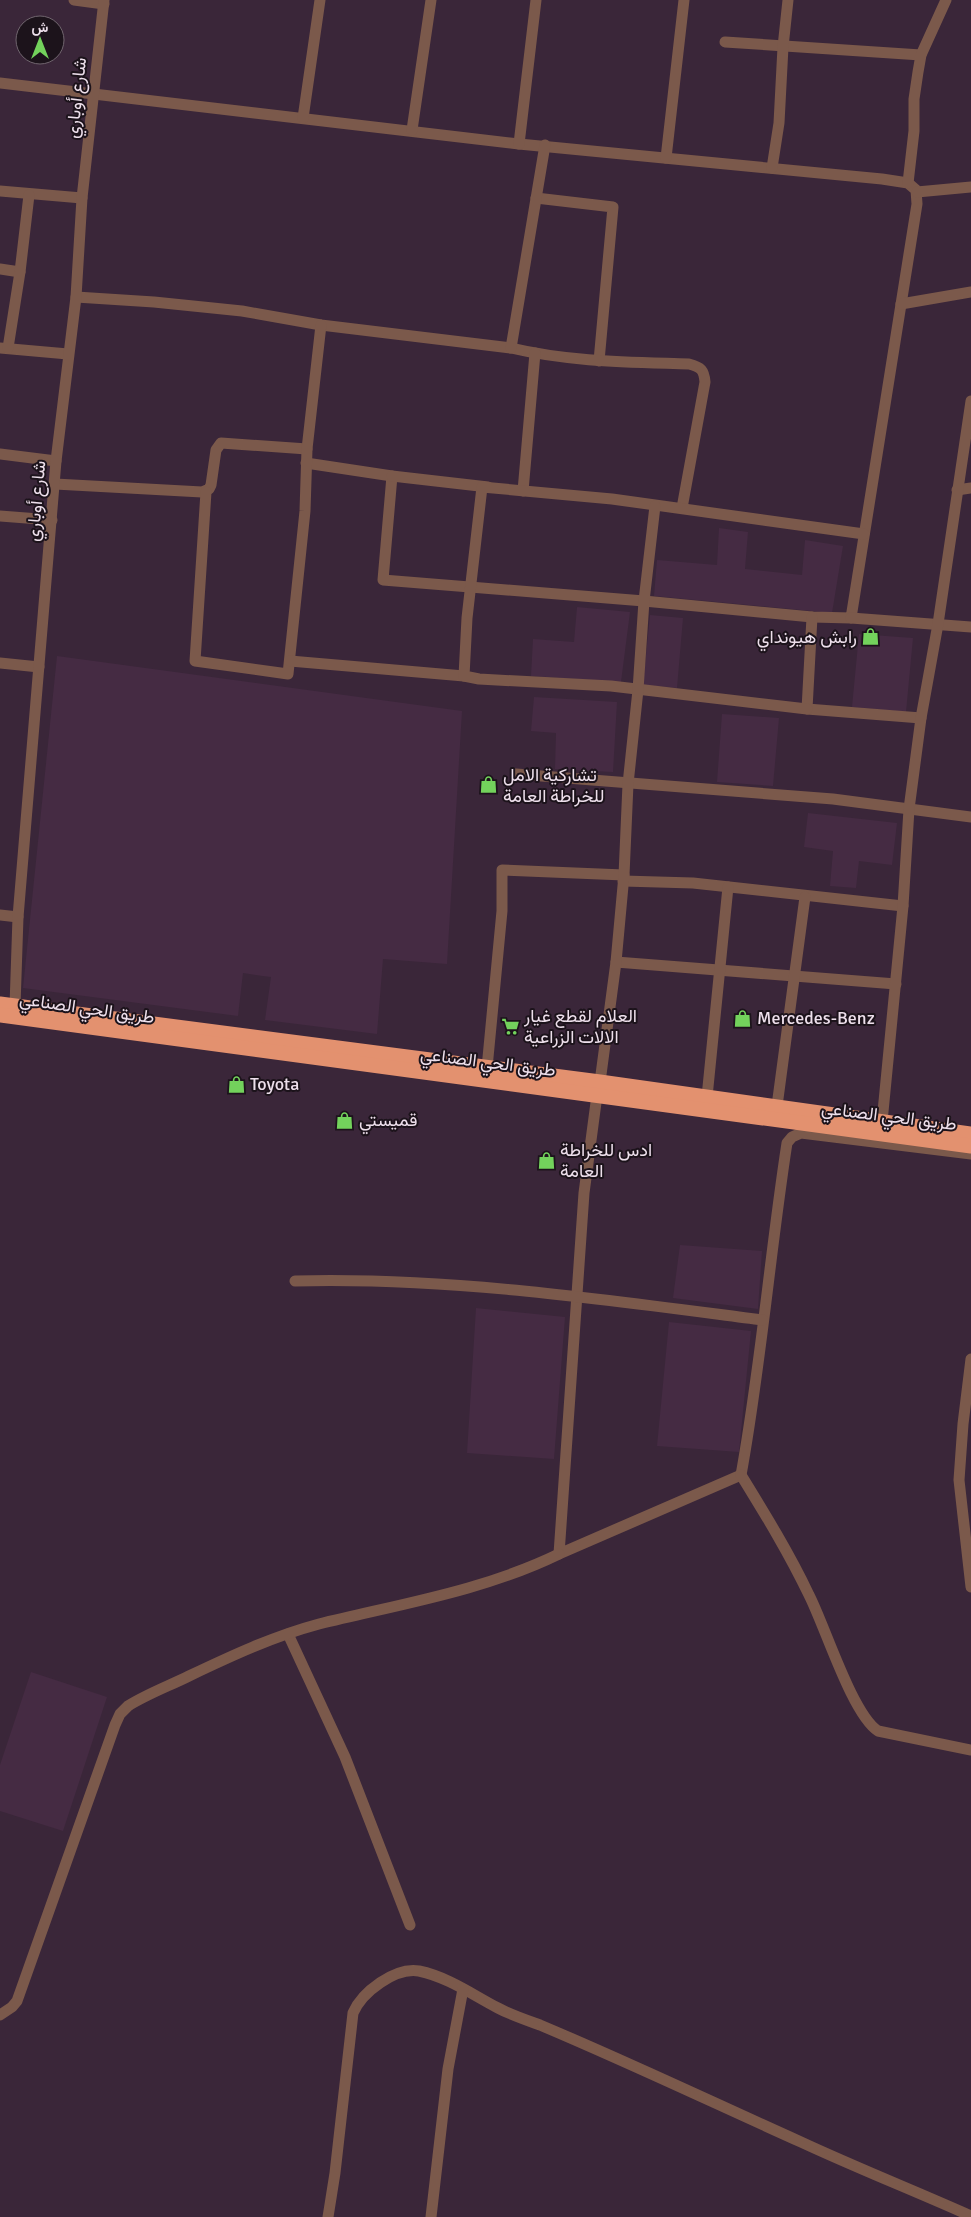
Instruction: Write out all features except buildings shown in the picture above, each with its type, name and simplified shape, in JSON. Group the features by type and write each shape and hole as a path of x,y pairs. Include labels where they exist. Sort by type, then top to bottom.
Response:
{"highway":[{"path":"7,1005 486,1068 599,1089 707,1097 971,1134"},
{"name":"طريق الحي الصناعي","path":"0,1016 599,1089 790,1122 971,1146"}],"street":[{"path":"74,0 104,2"},
{"path":"303,118 320,0"},
{"path":"412,130 431,0"},
{"path":"519,144 536,0"},
{"path":"666,158 684,0"},
{"path":"772,168 779,124 783,47 788,0"},
{"path":"908,183 914,131 914,99 921,55 946,0"},
{"name":"شارع أوباري","path":"7,1005 18,917 56,462 76,297 82,198 104,2"},
{"path":"725,42 921,55"},
{"path":"0,83 519,144 908,183 917,192 851,618"},
{"path":"511,348 545,146"},
{"path":"917,192 971,187"},
{"path":"0,190 82,198"},
{"path":"29,194 20,272 4,348 68,354"},
{"path":"536,198 613,207 599,361"},
{"path":"0,269 20,272"},
{"path":"901,304 971,292"},
{"path":"76,297 232,310 321,325 511,348 599,361 699,366 704,373 705,382 682,508"},
{"path":"306,449 221,442 216,450 211,485 206,492 195,661 288,674 304,511 306,449 321,325"},
{"path":"523,491 535,353"},
{"path":"882,1122 903,906 909,809 921,718 938,624 971,401"},
{"path":"0,454 56,462"},
{"path":"306,463 392,476 612,499 864,534"},
{"path":"392,476 383,580 644,601 812,617 971,627"},
{"path":"54,484 206,492"},
{"path":"464,676 470,586 482,487 488,487"},
{"path":"957,490 971,488"},
{"path":"559,1554 584,1193 616,962 628,784 638,690 644,601 655,506"},
{"path":"0,516 52,520"},
{"path":"807,709 812,617"},
{"path":"0,662 39,667"},
{"path":"290,662 464,676 479,679 561,683 807,709 921,718"},
{"path":"516,774 833,799 971,817"},
{"path":"486,1068 502,911 502,870 728,887 805,897 903,906"},
{"path":"707,1097 728,887"},
{"path":"777,1106 805,897"},
{"path":"0,915 18,917"},
{"path":"616,962 896,984"},
{"path":"790,1122 754,1400 741,1475 779,1537 810,1597 851,1691 870,1726 878,1731 971,1750"},
{"path":"787,1143 792,1136 801,1133 971,1154"},
{"path":"295,1281 356,1279 443,1284 577,1296 763,1320"},
{"path":"971,1359 963,1424 959,1480 971,1587"},
{"path":"0,2014 6,2012 17,2001 115,1725 120,1714 136,1701 222,1660 288,1634 318,1625 461,1592 507,1576 741,1475"},
{"path":"288,1634 345,1758 410,1925"},
{"path":"328,2217 335,2173 351,2029 356,2006 380,1984 402,1972 412,1971 420,1971 442,1979 499,2009 618,2058 802,2143 971,2216"},
{"path":"431,2217 448,2069 463,1989"}],"shaded area":[{"path":"719,528 748,532 745,569 802,575 805,540 843,546 832,613 654,596 657,560 717,565"},
{"path":"577,607 630,612 621,682 531,676 533,639 574,642"},
{"path":"650,615 683,618 677,688 643,685"},
{"path":"859,634 913,638 906,712 852,707"},
{"path":"57,656 462,711 447,964 383,959 377,1034 265,1020 271,977 243,973 238,1016 23,988"},
{"path":"534,697 617,702 613,772 555,769 556,733 531,731"},
{"path":"722,714 779,718 773,786 717,782"},
{"path":"808,813 897,823 892,865 859,861 856,888 830,886 833,851 804,847"},
{"path":"680,1245 762,1251 758,1309 673,1298"},
{"path":"476,1308 565,1317 554,1459 467,1453"},
{"path":"669,1322 751,1331 739,1452 657,1446"},
{"path":"31,1672 107,1697 63,1831 0,1811 0,1765"}],"place":[{"name":"رابش هيونداي","path":"871,637"},
{"name":"تشاركية الامل للخراطة العامة","path":"489,785"},
{"name":"Mercedes-Benz","path":"743,1018"},
{"name":"العلام لقطع غيار الالات الزراعية","path":"510,1026"},
{"name":"Toyota","path":"236,1084"},
{"name":"قميستي","path":"345,1120"},
{"name":"ادس للخراطة العامة","path":"546,1160"}]}
